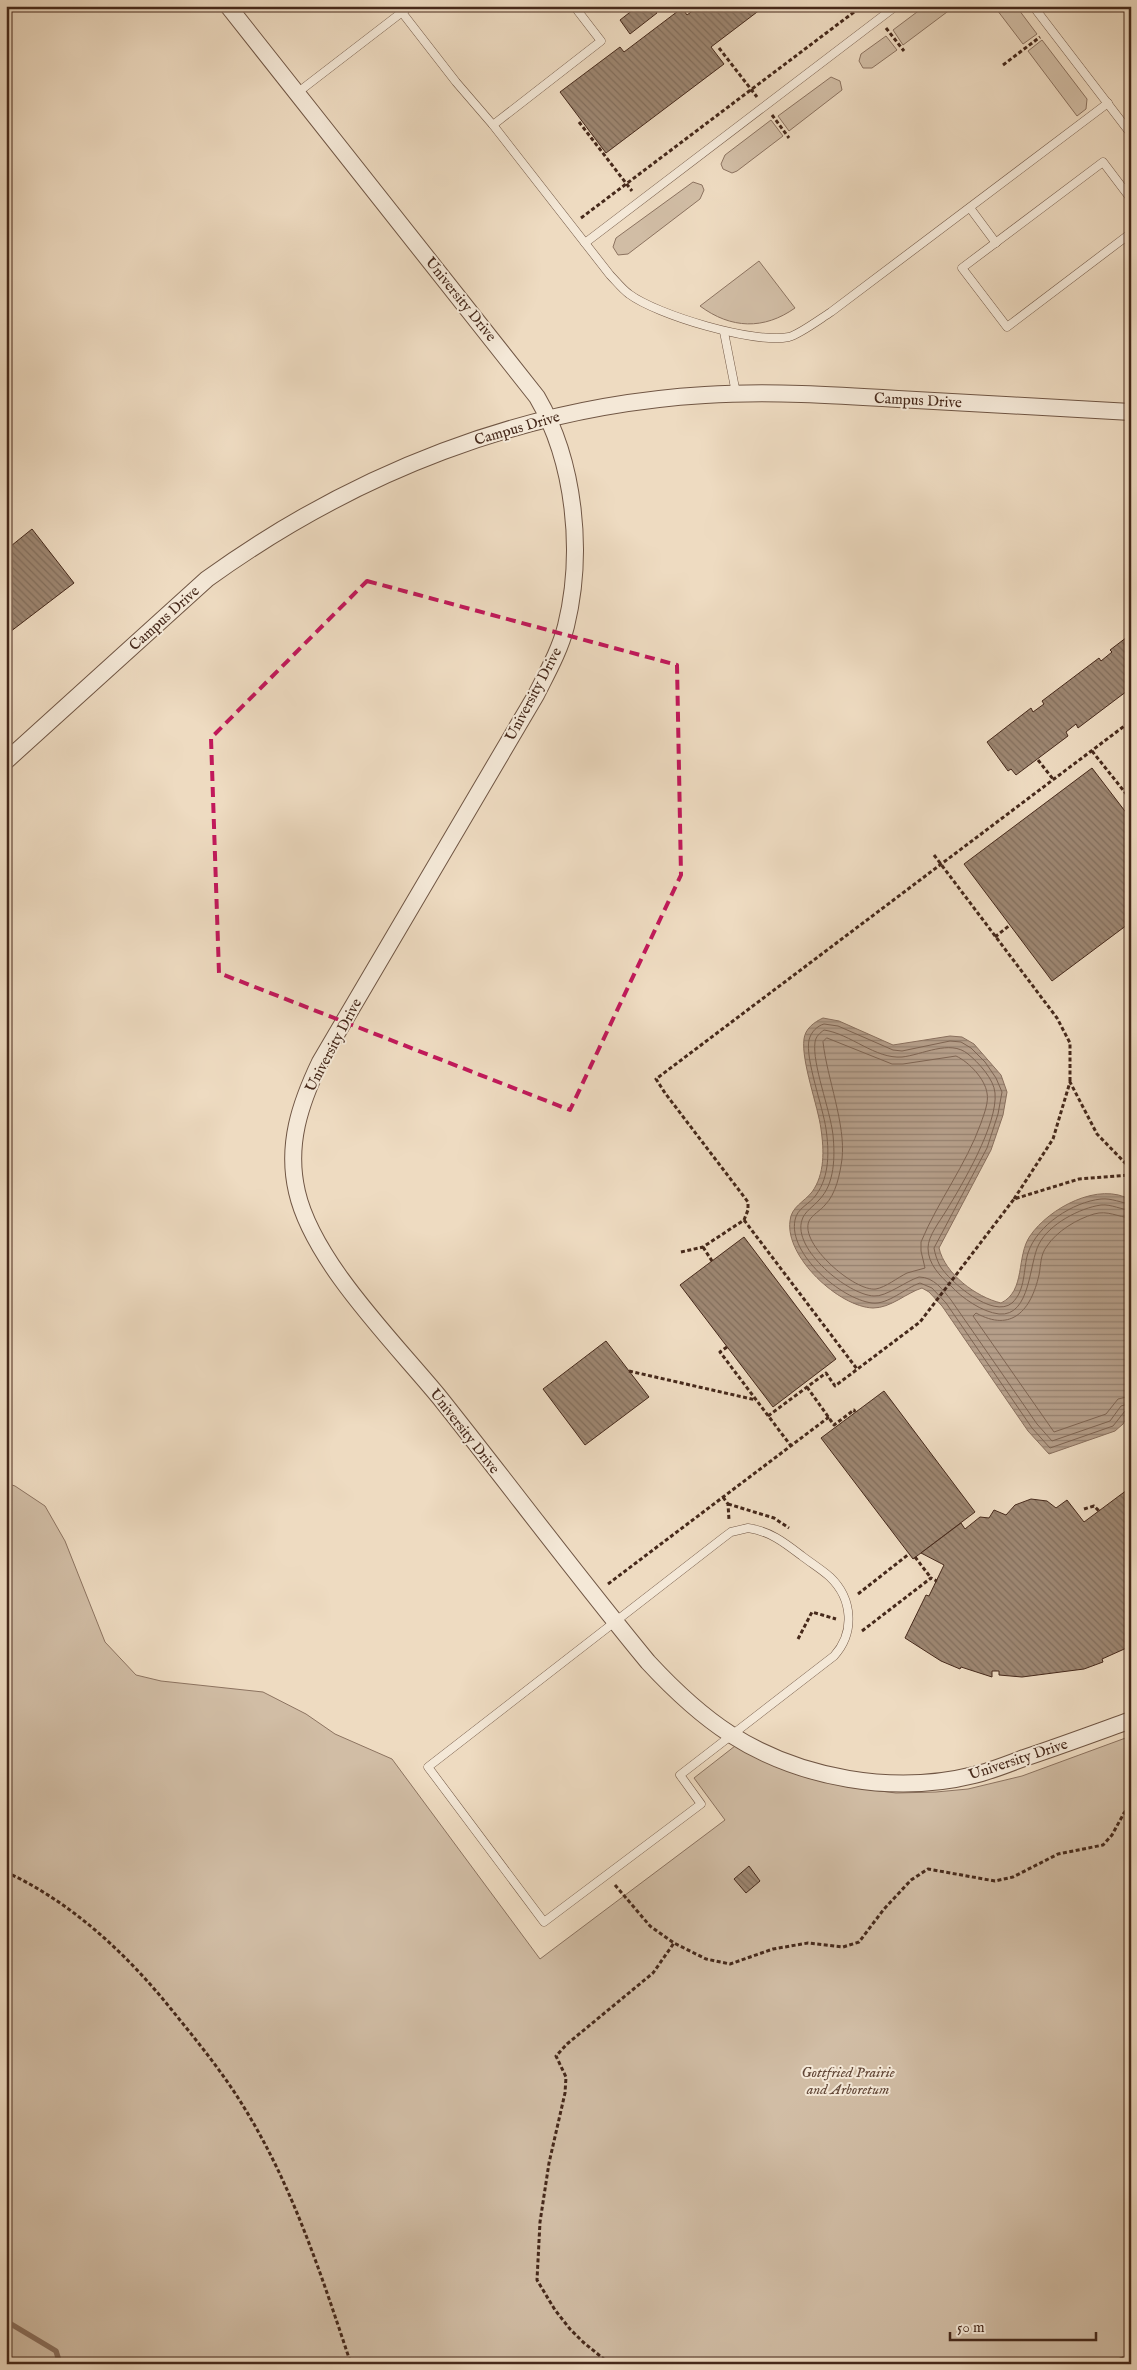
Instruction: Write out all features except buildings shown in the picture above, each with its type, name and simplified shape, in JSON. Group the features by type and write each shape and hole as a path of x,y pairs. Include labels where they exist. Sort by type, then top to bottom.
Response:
{"street":[{"name":"University Drive","path":"228,6 522,375 548,418 560,445 569,493 574,536 574,575 566,626 551,665 536,695 320,1062 297,1118 292,1156 297,1192 308,1226 328,1260 648,1662 684,1699 731,1735 780,1759 825,1774 864,1781 919,1782 958,1778 988,1771 1131,1720"},
{"name":"Campus Drive","path":"6,761 207,579 260,541 316,508 404,466 480,438 548,418 639,402 736,393 801,394 1131,412"}],"lane":[{"path":"297,93 400,9 410,6"},
{"path":"493,124 601,41 574,6"},
{"path":"585,243 896,6"},
{"path":"1033,6 1131,134"},
{"path":"400,9 456,82 493,124 610,275 629,294 657,308 724,332 764,338 790,337 831,312 1108,104"},
{"path":"1131,199 1103,162 962,268 1006,327 1131,233"},
{"path":"970,208 996,243"},
{"path":"724,332 736,393"},
{"path":"748,1528 768,1533 830,1577 840,1589 846,1601 849,1621 844,1643 834,1656 680,1775 701,1804 544,1922 428,1767 731,1532 748,1528"}],"path":[{"path":"571,225 862,6"},
{"path":"1003,65 1051,29"},
{"path":"719,48 789,138"},
{"path":"579,122 640,201"},
{"path":"681,1252 703,1247 744,1220 748,1202 656,1079 1131,721"},
{"path":"1092,750 1131,800"},
{"path":"1038,760 1053,780"},
{"path":"768,1416 826,1373 835,1386 920,1322 1014,1199 1053,1139 1070,1082 1070,1043 1057,1018 934,855"},
{"path":"994,936 1010,925"},
{"path":"1070,1082 1097,1134 1131,1169"},
{"path":"1014,1199 1079,1179 1131,1175"},
{"path":"744,1220 857,1369"},
{"path":"703,1247 712,1260"},
{"path":"727,1347 720,1352 791,1446"},
{"path":"629,1371 756,1400"},
{"path":"807,1387 834,1425 854,1410 855,1412"},
{"path":"594,1594 829,1418"},
{"path":"723,1497 728,1504 779,1520 796,1534"},
{"path":"1084,1509 1094,1506 1099,1511"},
{"path":"858,1594 909,1554"},
{"path":"916,1557 931,1578 937,1581"},
{"path":"798,1639 812,1612 829,1619 864,1622 862,1633 931,1578"},
{"path":"854,1587 860,1599"},
{"path":"606,1876 650,1926 674,1943 706,1959 730,1964 772,1949 808,1944 843,1947 859,1942 884,1909 910,1880 928,1870 995,1881 1013,1877 1058,1854 1103,1845 1112,1835 1124,1812 1131,1804"},
{"path":"6,1872 34,1885 105,1937 153,1986 199,2043 235,2094 245,2109 272,2161 296,2214 321,2273 351,2364"},
{"path":"610,2364 570,2329 555,2310 537,2280 540,2222 549,2163 565,2092 566,2077 556,2056 566,2044 653,1973 674,1943"},
{"path":"1131,2126 1129,2132 1131,2143"},
{"path":"1100,2364 1131,2356"}],"highlighted area":[{"path":"367,581 677,665 681,875 570,1110 219,973 211,738"}],"green space":[{"path":"925,6 955,6 903,45 893,30"},
{"path":"994,6 1016,6 1037,34 1023,44"},
{"path":"886,36 897,50 872,68 863,68 859,61 861,54"},
{"path":"1042,40 1087,99 1086,109 1077,116 1028,51"},
{"path":"831,77 840,81 842,90 789,131 778,116"},
{"path":"771,120 783,136 737,171 732,173 723,169 721,164 725,155"},
{"path":"693,182 702,185 704,190 700,199 628,254 618,255 613,247 616,238"},
{"path":"759,261 795,308 771,320 748,324 724,319 700,306"},
{"name":"Gottfried Prairie and Arboretum","path":"6,1483 15,1486 45,1506 65,1541 105,1642 136,1675 161,1681 263,1692 306,1714 335,1734 392,1759 540,1959 725,1820 694,1778 735,1746 848,1787 896,1793 936,1792 968,1789 1022,1776 1131,1736 1131,2364 17,2364 6,2350"}],"water":[{"path":"823,1018 839,1021 893,1045 950,1036 962,1037 974,1044 1001,1075 1007,1092 1003,1115 991,1150 939,1248 942,1258 955,1275 982,1296 1001,1303 1009,1297 1017,1282 1023,1253 1030,1236 1049,1216 1062,1207 1076,1200 1104,1194 1118,1195 1131,1200 1131,1411 1123,1424 1115,1431 1049,1454 1028,1431 942,1306 929,1292 922,1288 886,1306 873,1308 859,1305 830,1290 805,1264 796,1250 791,1235 790,1221 795,1208 812,1192 821,1170 823,1145 821,1129 807,1071 804,1039 808,1029"}],"waterway":[{"path":"6,2321 56,2351 60,2364"}]}
